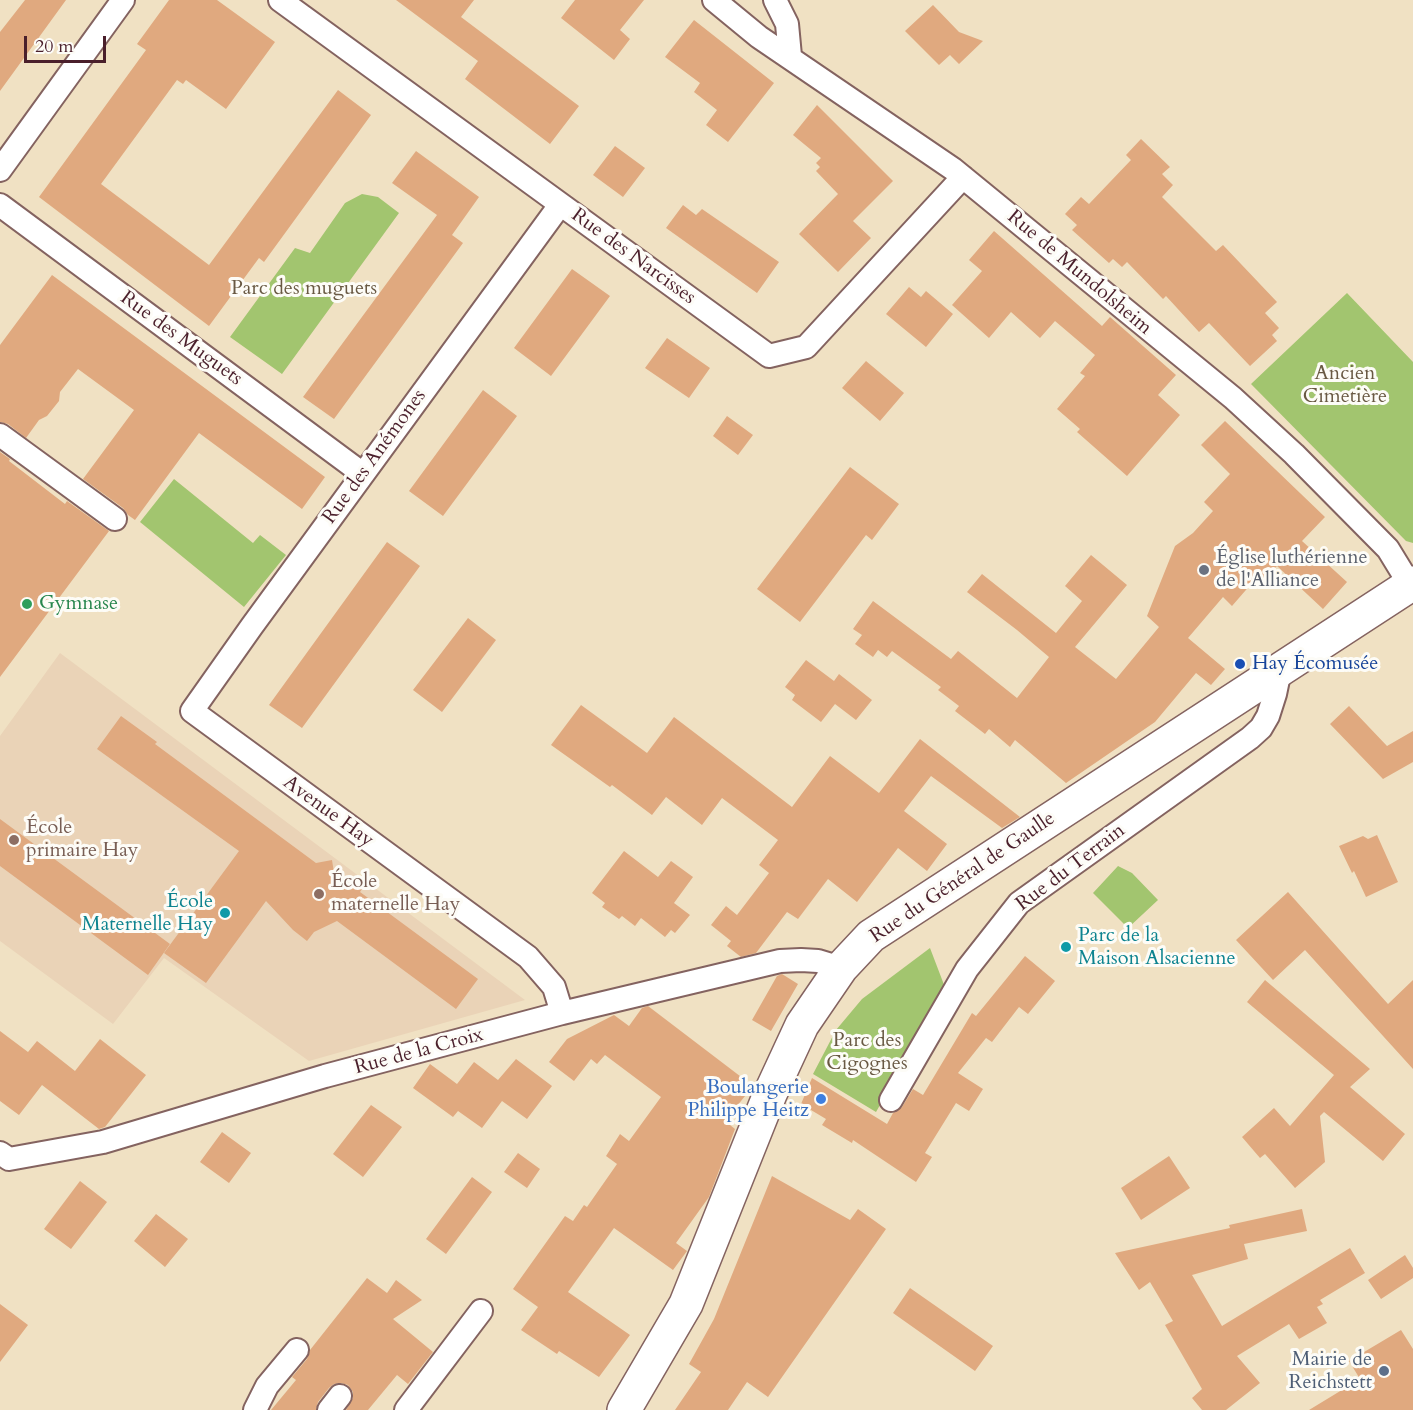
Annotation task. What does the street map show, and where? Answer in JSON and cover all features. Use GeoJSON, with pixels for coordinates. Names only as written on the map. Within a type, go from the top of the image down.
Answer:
{"type":"FeatureCollection","features":[{"type":"Feature","properties":{"kind":"main road","name":"Rue du Général de Gaulle"},"geometry":{"type":"LineString","coordinates":[[624,1410],[686,1304],[785,1058],[814,1006],[829,965],[1411,584]]}},
{"type":"Feature","properties":{"kind":"street"},"geometry":{"type":"LineString","coordinates":[[0,170],[123,0]]}},
{"type":"Feature","properties":{"kind":"street","name":"Rue des Narcisses"},"geometry":{"type":"LineString","coordinates":[[280,0],[769,356],[806,347],[963,177]]}},
{"type":"Feature","properties":{"kind":"street","name":"Rue de Mundolsheim"},"geometry":{"type":"LineString","coordinates":[[714,0],[759,37],[790,56],[963,177],[1254,417],[1388,549],[1411,584]]}},
{"type":"Feature","properties":{"kind":"street"},"geometry":{"type":"LineString","coordinates":[[776,0],[787,24],[790,56]]}},
{"type":"Feature","properties":{"kind":"street","name":"Rue des Muguets"},"geometry":{"type":"LineString","coordinates":[[0,205],[363,474]]}},
{"type":"Feature","properties":{"kind":"street","name":"Rue des Anémones"},"geometry":{"type":"LineString","coordinates":[[192,711],[258,616],[560,205]]}},
{"type":"Feature","properties":{"kind":"street"},"geometry":{"type":"LineString","coordinates":[[0,435],[115,519]]}},
{"type":"Feature","properties":{"kind":"street","name":"Rue du Terrain"},"geometry":{"type":"LineString","coordinates":[[891,1100],[967,969],[1019,903],[1250,738],[1268,716],[1280,670]]}},
{"type":"Feature","properties":{"kind":"street","name":"Avenue Hay"},"geometry":{"type":"LineString","coordinates":[[192,711],[528,957],[554,987],[562,1013]]}},
{"type":"Feature","properties":{"kind":"street","name":"Rue de la Croix"},"geometry":{"type":"LineString","coordinates":[[0,1153],[9,1159],[103,1142],[326,1076],[562,1013],[780,962],[801,960],[829,965]]}},
{"type":"Feature","properties":{"kind":"street"},"geometry":{"type":"LineString","coordinates":[[406,1410],[481,1311]]}},
{"type":"Feature","properties":{"kind":"street"},"geometry":{"type":"LineString","coordinates":[[255,1410],[267,1386],[297,1350]]}},
{"type":"Feature","properties":{"kind":"shaded area"},"geometry":{"type":"Polygon","coordinates":[[[60,653],[525,1000],[309,1061],[164,958],[113,1024],[0,941],[0,736],[60,653]]]}},
{"type":"Feature","properties":{"kind":"green space","name":"Parc des muguets"},"geometry":{"type":"Polygon","coordinates":[[[362,194],[378,197],[399,213],[282,374],[230,337],[295,248],[310,253],[345,203],[362,194]]]}},
{"type":"Feature","properties":{"kind":"green space","name":"Ancien Cimetière"},"geometry":{"type":"Polygon","coordinates":[[[1347,293],[1413,362],[1413,543],[1406,541],[1251,384],[1347,293]]]}},
{"type":"Feature","properties":{"kind":"green space"},"geometry":{"type":"Polygon","coordinates":[[[174,479],[253,543],[260,535],[286,555],[244,607],[140,522],[174,479]]]}},
{"type":"Feature","properties":{"kind":"green space"},"geometry":{"type":"Polygon","coordinates":[[[1118,866],[1132,873],[1158,900],[1128,928],[1093,893],[1118,866]]]}},
{"type":"Feature","properties":{"kind":"green space","name":"Parc des Cigognes"},"geometry":{"type":"Polygon","coordinates":[[[930,948],[946,990],[876,1112],[813,1074],[836,1030],[862,999],[930,948]]]}},
{"type":"Feature","properties":{"kind":"building"},"geometry":{"type":"Polygon","coordinates":[[[25,0],[66,0],[0,91],[0,32],[25,0]]]}},
{"type":"Feature","properties":{"kind":"building"},"geometry":{"type":"Polygon","coordinates":[[[169,0],[217,0],[275,42],[226,109],[186,80],[183,84],[177,80],[101,184],[209,265],[338,90],[371,115],[264,262],[259,258],[209,326],[39,197],[146,50],[137,44],[169,0]]]}},
{"type":"Feature","properties":{"kind":"building"},"geometry":{"type":"Polygon","coordinates":[[[396,0],[474,0],[461,17],[579,106],[550,144],[465,79],[478,61],[396,0]]]}},
{"type":"Feature","properties":{"kind":"building"},"geometry":{"type":"Polygon","coordinates":[[[575,0],[644,0],[620,30],[630,39],[614,60],[561,18],[575,0]]]}},
{"type":"Feature","properties":{"kind":"building"},"geometry":{"type":"Polygon","coordinates":[[[933,5],[959,32],[983,41],[959,64],[950,55],[939,65],[905,31],[933,5]]]}},
{"type":"Feature","properties":{"kind":"building"},"geometry":{"type":"Polygon","coordinates":[[[694,20],[774,83],[728,142],[706,125],[717,110],[694,92],[700,83],[665,57],[694,20]]]}},
{"type":"Feature","properties":{"kind":"building"},"geometry":{"type":"Polygon","coordinates":[[[817,105],[893,181],[853,221],[871,238],[838,272],[799,234],[838,194],[816,171],[820,167],[816,163],[821,158],[793,135],[817,105]]]}},
{"type":"Feature","properties":{"kind":"building"},"geometry":{"type":"Polygon","coordinates":[[[1141,139],[1170,167],[1162,174],[1173,185],[1162,197],[1216,251],[1223,245],[1277,302],[1265,313],[1279,328],[1272,335],[1277,341],[1250,366],[1209,323],[1199,332],[1166,296],[1163,299],[1127,262],[1122,267],[1113,259],[1109,263],[1072,230],[1077,225],[1065,214],[1081,197],[1089,204],[1131,160],[1126,155],[1141,139]]]}},
{"type":"Feature","properties":{"kind":"building"},"geometry":{"type":"Polygon","coordinates":[[[615,146],[645,168],[623,197],[593,175],[615,146]]]}},
{"type":"Feature","properties":{"kind":"building"},"geometry":{"type":"Polygon","coordinates":[[[416,151],[479,197],[452,235],[463,243],[334,419],[303,397],[437,215],[392,183],[416,151]]]}},
{"type":"Feature","properties":{"kind":"building"},"geometry":{"type":"Polygon","coordinates":[[[683,205],[696,215],[702,209],[779,262],[757,293],[666,228],[683,205]]]}},
{"type":"Feature","properties":{"kind":"building"},"geometry":{"type":"Polygon","coordinates":[[[994,231],[1102,326],[1110,317],[1176,375],[1158,395],[1180,415],[1127,476],[1077,432],[1080,429],[1057,409],[1085,376],[1080,373],[1095,355],[1055,321],[1040,338],[1011,312],[989,338],[952,305],[982,271],[969,260],[994,231]]]}},
{"type":"Feature","properties":{"kind":"building"},"geometry":{"type":"Polygon","coordinates":[[[572,269],[610,296],[551,376],[514,348],[572,269]]]}},
{"type":"Feature","properties":{"kind":"building"},"geometry":{"type":"Polygon","coordinates":[[[52,275],[325,477],[302,509],[199,433],[135,520],[123,508],[83,479],[134,410],[78,369],[60,392],[59,401],[47,416],[39,420],[26,438],[8,424],[0,422],[0,345],[52,275]]]}},
{"type":"Feature","properties":{"kind":"building"},"geometry":{"type":"Polygon","coordinates":[[[909,287],[921,297],[926,291],[953,314],[926,347],[886,314],[909,287]]]}},
{"type":"Feature","properties":{"kind":"building"},"geometry":{"type":"Polygon","coordinates":[[[667,338],[710,368],[689,398],[645,368],[667,338]]]}},
{"type":"Feature","properties":{"kind":"building"},"geometry":{"type":"Polygon","coordinates":[[[866,361],[904,393],[880,421],[842,388],[866,361]]]}},
{"type":"Feature","properties":{"kind":"building"},"geometry":{"type":"Polygon","coordinates":[[[483,390],[517,416],[443,516],[409,491],[483,390]]]}},
{"type":"Feature","properties":{"kind":"building"},"geometry":{"type":"Polygon","coordinates":[[[727,416],[753,435],[738,455],[713,436],[727,416]]]}},
{"type":"Feature","properties":{"kind":"building"},"geometry":{"type":"Polygon","coordinates":[[[1225,421],[1325,517],[1302,541],[1347,582],[1323,609],[1277,566],[1257,587],[1252,583],[1232,606],[1223,597],[1188,638],[1225,669],[1211,685],[1196,673],[1155,722],[1066,783],[1015,740],[1010,747],[989,729],[985,734],[955,711],[959,706],[938,690],[941,687],[892,651],[887,657],[878,650],[873,657],[855,644],[862,635],[853,629],[873,601],[951,659],[958,651],[1017,698],[1049,657],[967,592],[982,574],[1056,633],[1082,601],[1065,586],[1091,555],[1127,585],[1075,647],[1116,679],[1159,627],[1147,616],[1175,546],[1193,533],[1213,511],[1204,502],[1230,474],[1201,445],[1225,421]]]}},
{"type":"Feature","properties":{"kind":"building","name":"Gymnase"},"geometry":{"type":"Polygon","coordinates":[[[0,452],[65,504],[67,501],[109,531],[0,677],[0,452]]]}},
{"type":"Feature","properties":{"kind":"building"},"geometry":{"type":"Polygon","coordinates":[[[850,467],[899,504],[872,540],[866,535],[800,622],[757,589],[850,467]]]}},
{"type":"Feature","properties":{"kind":"building"},"geometry":{"type":"Polygon","coordinates":[[[387,542],[420,566],[302,728],[269,705],[387,542]]]}},
{"type":"Feature","properties":{"kind":"building"},"geometry":{"type":"Polygon","coordinates":[[[468,618],[496,640],[442,712],[413,690],[468,618]]]}},
{"type":"Feature","properties":{"kind":"building"},"geometry":{"type":"Polygon","coordinates":[[[806,660],[834,681],[839,674],[872,700],[856,720],[835,704],[821,722],[792,700],[795,695],[785,687],[806,660]]]}},
{"type":"Feature","properties":{"kind":"building"},"geometry":{"type":"Polygon","coordinates":[[[581,705],[647,753],[674,717],[792,807],[830,756],[879,793],[920,739],[1020,817],[1002,828],[931,776],[904,811],[947,844],[927,871],[898,848],[857,902],[828,879],[798,919],[787,912],[756,953],[741,957],[727,946],[731,941],[711,925],[726,906],[737,915],[769,873],[759,865],[778,840],[722,798],[702,825],[666,797],[652,815],[612,785],[610,787],[551,745],[581,705]]]}},
{"type":"Feature","properties":{"kind":"building"},"geometry":{"type":"Polygon","coordinates":[[[1349,706],[1387,746],[1413,731],[1413,762],[1383,779],[1330,724],[1349,706]]]}},
{"type":"Feature","properties":{"kind":"building"},"geometry":{"type":"Polygon","coordinates":[[[121,716],[157,742],[155,744],[316,863],[332,860],[334,873],[362,889],[360,892],[478,979],[456,1009],[337,921],[314,932],[307,941],[293,930],[266,901],[206,983],[164,953],[239,851],[97,749],[121,716]]]}},
{"type":"Feature","properties":{"kind":"building"},"geometry":{"type":"Polygon","coordinates":[[[0,819],[170,944],[148,975],[0,866],[0,819]]]}},
{"type":"Feature","properties":{"kind":"building"},"geometry":{"type":"Polygon","coordinates":[[[1377,835],[1398,882],[1366,897],[1339,846],[1363,836],[1368,839],[1377,835]]]}},
{"type":"Feature","properties":{"kind":"building"},"geometry":{"type":"Polygon","coordinates":[[[624,851],[658,877],[671,861],[693,877],[674,903],[690,915],[675,933],[671,930],[665,937],[641,918],[635,926],[622,916],[619,919],[602,907],[605,903],[592,893],[624,851]]]}},
{"type":"Feature","properties":{"kind":"building"},"geometry":{"type":"Polygon","coordinates":[[[1288,892],[1388,1004],[1413,980],[1413,1069],[1305,950],[1273,980],[1236,940],[1288,892]]]}},
{"type":"Feature","properties":{"kind":"building"},"geometry":{"type":"Polygon","coordinates":[[[1025,956],[1055,981],[1028,1014],[1019,1007],[992,1042],[986,1038],[958,1073],[983,1089],[969,1111],[956,1103],[925,1153],[932,1157],[916,1182],[853,1140],[852,1143],[822,1125],[826,1119],[801,1104],[812,1078],[887,1124],[893,1113],[902,1107],[913,1089],[923,1095],[972,1013],[976,1016],[1025,956]]]}},
{"type":"Feature","properties":{"kind":"building"},"geometry":{"type":"Polygon","coordinates":[[[782,974],[798,984],[771,1031],[752,1020],[777,976],[782,974]]]}},
{"type":"Feature","properties":{"kind":"building"},"geometry":{"type":"Polygon","coordinates":[[[1265,980],[1370,1069],[1350,1087],[1405,1134],[1383,1161],[1324,1112],[1320,1116],[1325,1162],[1295,1188],[1265,1154],[1260,1158],[1242,1137],[1274,1108],[1290,1126],[1334,1075],[1247,1002],[1265,980]]]}},
{"type":"Feature","properties":{"kind":"building"},"geometry":{"type":"Polygon","coordinates":[[[648,1006],[753,1086],[725,1121],[735,1129],[709,1197],[676,1243],[687,1251],[673,1270],[614,1228],[568,1292],[630,1335],[599,1377],[559,1351],[557,1354],[521,1330],[538,1307],[513,1289],[565,1216],[573,1221],[584,1205],[587,1207],[617,1164],[606,1156],[620,1134],[629,1141],[661,1097],[605,1055],[597,1064],[591,1059],[574,1081],[549,1062],[567,1039],[614,1015],[629,1026],[642,1008],[648,1006]]]}},
{"type":"Feature","properties":{"kind":"building"},"geometry":{"type":"Polygon","coordinates":[[[0,1031],[28,1052],[37,1041],[75,1071],[100,1039],[146,1075],[105,1127],[99,1129],[42,1085],[19,1115],[0,1101],[0,1031]]]}},
{"type":"Feature","properties":{"kind":"building"},"geometry":{"type":"Polygon","coordinates":[[[516,1059],[552,1086],[527,1119],[502,1101],[482,1128],[458,1111],[453,1117],[413,1088],[430,1064],[457,1084],[474,1062],[498,1080],[516,1059]]]}},
{"type":"Feature","properties":{"kind":"building"},"geometry":{"type":"Polygon","coordinates":[[[371,1105],[402,1127],[363,1177],[333,1154],[371,1105]]]}},
{"type":"Feature","properties":{"kind":"building"},"geometry":{"type":"Polygon","coordinates":[[[222,1132],[251,1153],[229,1183],[200,1162],[222,1132]]]}},
{"type":"Feature","properties":{"kind":"building"},"geometry":{"type":"Polygon","coordinates":[[[518,1153],[540,1169],[527,1188],[504,1172],[518,1153]]]}},
{"type":"Feature","properties":{"kind":"building"},"geometry":{"type":"Polygon","coordinates":[[[1169,1156],[1190,1188],[1141,1220],[1121,1188],[1169,1156]]]}},
{"type":"Feature","properties":{"kind":"building"},"geometry":{"type":"Polygon","coordinates":[[[772,1176],[850,1220],[858,1209],[886,1229],[768,1397],[747,1382],[728,1410],[675,1410],[701,1372],[689,1364],[714,1319],[772,1176]]]}},
{"type":"Feature","properties":{"kind":"building"},"geometry":{"type":"Polygon","coordinates":[[[472,1177],[492,1192],[446,1254],[426,1239],[472,1177]]]}},
{"type":"Feature","properties":{"kind":"building"},"geometry":{"type":"Polygon","coordinates":[[[80,1181],[107,1202],[71,1249],[44,1229],[80,1181]]]}},
{"type":"Feature","properties":{"kind":"building"},"geometry":{"type":"Polygon","coordinates":[[[1302,1209],[1307,1231],[1244,1244],[1248,1259],[1192,1275],[1222,1326],[1350,1248],[1365,1273],[1320,1300],[1323,1304],[1317,1307],[1327,1323],[1299,1339],[1289,1324],[1237,1356],[1260,1383],[1226,1410],[1202,1410],[1192,1398],[1202,1389],[1165,1325],[1173,1321],[1150,1282],[1139,1290],[1115,1253],[1230,1228],[1229,1225],[1302,1209]]]}},
{"type":"Feature","properties":{"kind":"building"},"geometry":{"type":"Polygon","coordinates":[[[156,1214],[188,1239],[165,1267],[134,1241],[156,1214]]]}},
{"type":"Feature","properties":{"kind":"building"},"geometry":{"type":"Polygon","coordinates":[[[1405,1255],[1413,1268],[1413,1278],[1381,1299],[1368,1280],[1405,1255]]]}},
{"type":"Feature","properties":{"kind":"building"},"geometry":{"type":"Polygon","coordinates":[[[367,1278],[387,1293],[396,1280],[422,1300],[393,1319],[433,1352],[408,1384],[397,1375],[368,1410],[346,1410],[353,1398],[353,1392],[348,1385],[341,1383],[329,1388],[318,1402],[316,1410],[271,1410],[296,1380],[292,1377],[307,1359],[310,1350],[367,1278]]]}},
{"type":"Feature","properties":{"kind":"building"},"geometry":{"type":"Polygon","coordinates":[[[910,1288],[993,1346],[975,1371],[893,1313],[910,1288]]]}},
{"type":"Feature","properties":{"kind":"building"},"geometry":{"type":"Polygon","coordinates":[[[0,1304],[28,1325],[0,1362],[0,1304]]]}},
{"type":"Feature","properties":{"kind":"building","name":"Mairie de Reichstett"},"geometry":{"type":"Polygon","coordinates":[[[1401,1330],[1413,1349],[1413,1410],[1309,1410],[1360,1379],[1349,1361],[1401,1330]]]}},
{"type":"Feature","properties":{"kind":"place","name":"Église luthérienne de l'Alliance"},"geometry":{"type":"Point","coordinates":[1204,570]}},
{"type":"Feature","properties":{"kind":"place","name":"Gymnase"},"geometry":{"type":"Point","coordinates":[27,604]}},
{"type":"Feature","properties":{"kind":"place","name":"Hay Écomusée"},"geometry":{"type":"Point","coordinates":[1240,664]}},
{"type":"Feature","properties":{"kind":"place","name":"École primaire Hay"},"geometry":{"type":"Point","coordinates":[14,840]}},
{"type":"Feature","properties":{"kind":"place","name":"École maternelle Hay"},"geometry":{"type":"Point","coordinates":[319,894]}},
{"type":"Feature","properties":{"kind":"place","name":"École Maternelle Hay"},"geometry":{"type":"Point","coordinates":[225,913]}},
{"type":"Feature","properties":{"kind":"place","name":"Parc de la Maison Alsacienne"},"geometry":{"type":"Point","coordinates":[1066,947]}},
{"type":"Feature","properties":{"kind":"place","name":"Boulangerie Philippe Heitz"},"geometry":{"type":"Point","coordinates":[821,1099]}},
{"type":"Feature","properties":{"kind":"place","name":"Mairie de Reichstett"},"geometry":{"type":"Point","coordinates":[1384,1371]}}]}
